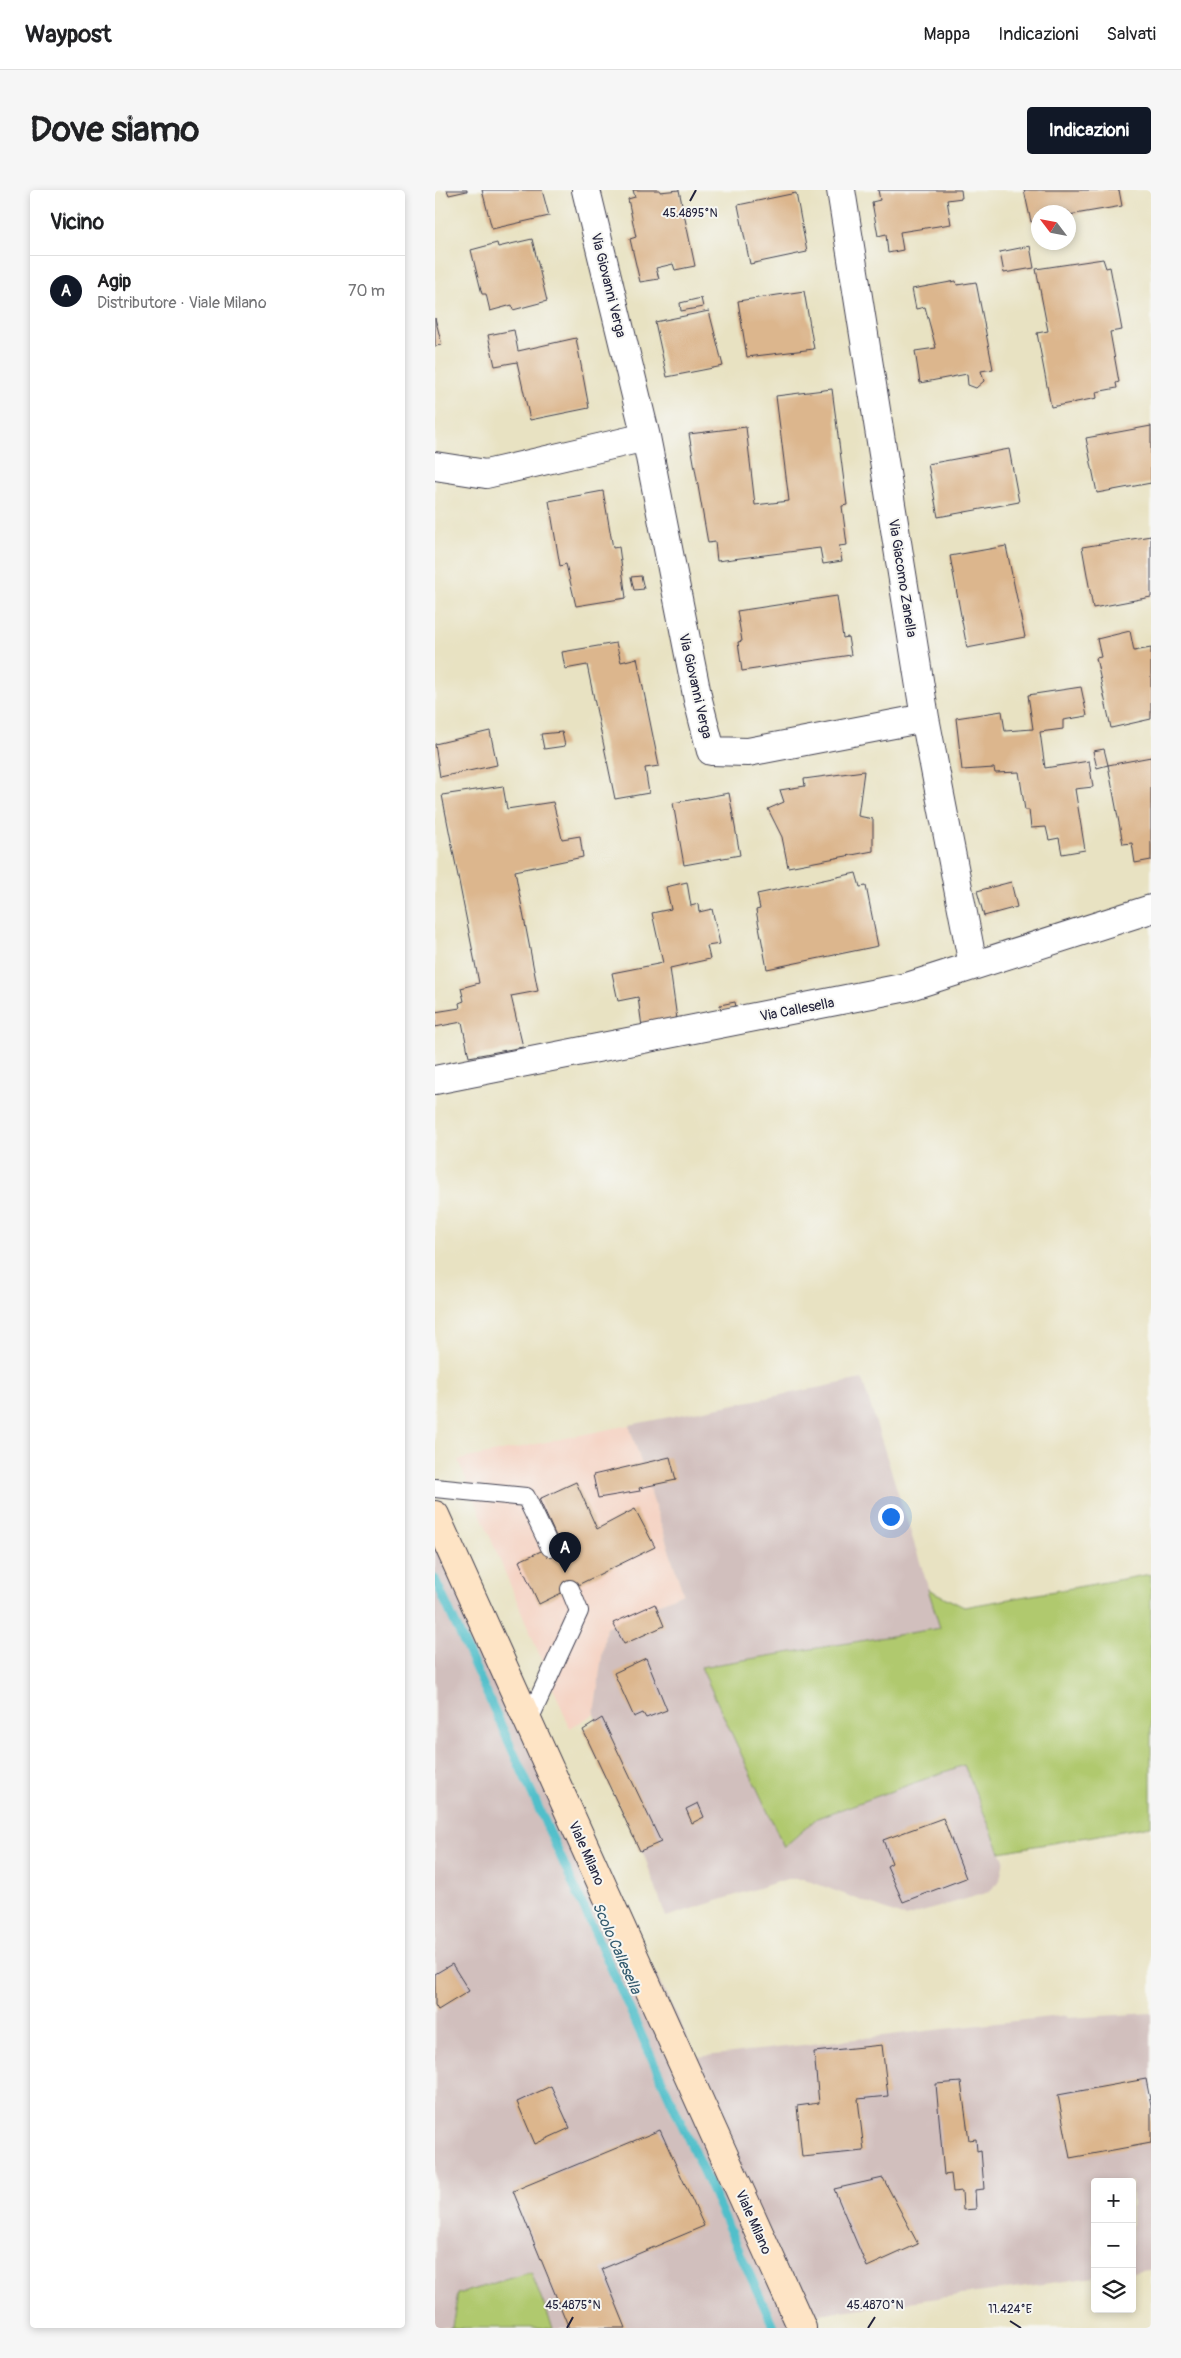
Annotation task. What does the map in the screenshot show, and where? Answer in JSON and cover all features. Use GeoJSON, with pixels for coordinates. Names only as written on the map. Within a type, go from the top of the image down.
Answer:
{"type":"FeatureCollection","features":[{"type":"Feature","properties":{"kind":"main road","name":"Viale Milano"},"geometry":{"type":"LineString","coordinates":[[435,1515],[802,2328]]}},
{"type":"Feature","properties":{"kind":"street","name":"Via Giovanni Verga"},"geometry":{"type":"LineString","coordinates":[[585,190],[646,437],[698,700],[711,751],[748,752],[925,718]]}},
{"type":"Feature","properties":{"kind":"street","name":"Via Giacomo Zanella"},"geometry":{"type":"LineString","coordinates":[[841,190],[925,718],[973,965]]}},
{"type":"Feature","properties":{"kind":"street"},"geometry":{"type":"LineString","coordinates":[[435,466],[487,474],[646,437]]}},
{"type":"Feature","properties":{"kind":"street","name":"Via Callesella"},"geometry":{"type":"LineString","coordinates":[[435,1080],[907,987],[1151,908]]}},
{"type":"Feature","properties":{"kind":"lane"},"geometry":{"type":"LineString","coordinates":[[435,1488],[526,1496],[550,1547]]}},
{"type":"Feature","properties":{"kind":"lane"},"geometry":{"type":"LineString","coordinates":[[528,1722],[579,1611],[570,1589]]}},
{"type":"Feature","properties":{"kind":"shaded area"},"geometry":{"type":"Polygon","coordinates":[[[862,1379],[941,1628],[701,1667],[785,1847],[817,1818],[964,1765],[1004,1860],[1000,1880],[989,1892],[905,1917],[804,1879],[787,1879],[666,1917],[594,1714],[606,1627],[683,1593],[629,1425],[862,1379]]]}},
{"type":"Feature","properties":{"kind":"shaded area"},"geometry":{"type":"Polygon","coordinates":[[[629,1425],[683,1593],[606,1627],[594,1714],[570,1728],[458,1460],[629,1425]]]}},
{"type":"Feature","properties":{"kind":"shaded area"},"geometry":{"type":"Polygon","coordinates":[[[435,1528],[697,2057],[1068,2015],[1067,2018],[1151,2013],[1151,2270],[1136,2272],[1136,2178],[1091,2178],[1091,2278],[811,2315],[817,2328],[553,2328],[531,2273],[452,2327],[435,2328],[435,1528]]]}},
{"type":"Feature","properties":{"kind":"green space"},"geometry":{"type":"Polygon","coordinates":[[[1151,1574],[1151,1826],[1000,1852],[964,1765],[817,1818],[784,1847],[701,1667],[940,1628],[928,1589],[964,1607],[1151,1574]]]}},
{"type":"Feature","properties":{"kind":"green space"},"geometry":{"type":"Polygon","coordinates":[[[531,2272],[553,2328],[449,2328],[452,2327],[458,2294],[531,2272]]]}},
{"type":"Feature","properties":{"kind":"building"},"geometry":{"type":"Polygon","coordinates":[[[447,190],[467,190],[467,191],[449,195],[447,190]]]}},
{"type":"Feature","properties":{"kind":"building"},"geometry":{"type":"Polygon","coordinates":[[[482,190],[542,190],[549,216],[492,229],[482,190]]]}},
{"type":"Feature","properties":{"kind":"building"},"geometry":{"type":"Polygon","coordinates":[[[633,190],[660,190],[660,192],[679,190],[695,266],[675,270],[673,264],[656,268],[659,279],[640,282],[630,239],[636,237],[628,199],[635,197],[633,190]]]}},
{"type":"Feature","properties":{"kind":"building"},"geometry":{"type":"Polygon","coordinates":[[[878,190],[961,190],[962,198],[947,200],[951,224],[900,232],[903,250],[888,253],[886,234],[878,236],[872,202],[880,200],[878,190]]]}},
{"type":"Feature","properties":{"kind":"building"},"geometry":{"type":"Polygon","coordinates":[[[1024,190],[1119,190],[1122,206],[1076,214],[1076,205],[1031,205],[1031,222],[1024,190]]]}},
{"type":"Feature","properties":{"kind":"building"},"geometry":{"type":"Polygon","coordinates":[[[796,193],[807,252],[750,264],[738,205],[796,193]]]}},
{"type":"Feature","properties":{"kind":"building"},"geometry":{"type":"Polygon","coordinates":[[[532,239],[547,301],[513,310],[512,305],[490,311],[486,294],[482,294],[471,250],[497,243],[498,247],[532,239]]]}},
{"type":"Feature","properties":{"kind":"building"},"geometry":{"type":"Polygon","coordinates":[[[1030,246],[1034,268],[1004,273],[1000,252],[1030,246]]]}},
{"type":"Feature","properties":{"kind":"building"},"geometry":{"type":"Polygon","coordinates":[[[1103,259],[1106,268],[1110,267],[1122,330],[1110,332],[1119,382],[1116,383],[1117,388],[1096,392],[1097,398],[1051,407],[1037,333],[1048,331],[1036,269],[1103,259]]]}},
{"type":"Feature","properties":{"kind":"building"},"geometry":{"type":"Polygon","coordinates":[[[956,281],[957,285],[976,282],[993,369],[981,371],[984,381],[976,388],[968,385],[967,374],[920,383],[915,351],[936,348],[925,307],[916,309],[912,289],[956,281]]]}},
{"type":"Feature","properties":{"kind":"building"},"geometry":{"type":"Polygon","coordinates":[[[804,291],[814,349],[747,357],[738,301],[804,291]]]}},
{"type":"Feature","properties":{"kind":"building"},"geometry":{"type":"Polygon","coordinates":[[[701,298],[703,307],[681,311],[680,303],[701,298]]]}},
{"type":"Feature","properties":{"kind":"building"},"geometry":{"type":"Polygon","coordinates":[[[709,311],[723,366],[667,377],[655,322],[709,311]]]}},
{"type":"Feature","properties":{"kind":"building"},"geometry":{"type":"Polygon","coordinates":[[[435,318],[442,345],[435,346],[435,318]]]}},
{"type":"Feature","properties":{"kind":"building"},"geometry":{"type":"Polygon","coordinates":[[[514,330],[518,351],[576,338],[589,408],[530,420],[517,362],[495,366],[488,335],[514,330]]]}},
{"type":"Feature","properties":{"kind":"building"},"geometry":{"type":"Polygon","coordinates":[[[832,389],[847,505],[842,506],[847,545],[839,546],[842,561],[823,564],[820,548],[717,561],[715,542],[708,543],[689,434],[746,427],[755,505],[789,501],[776,396],[832,389]]]}},
{"type":"Feature","properties":{"kind":"building"},"geometry":{"type":"Polygon","coordinates":[[[1151,426],[1151,483],[1097,493],[1086,438],[1151,426]]]}},
{"type":"Feature","properties":{"kind":"building"},"geometry":{"type":"Polygon","coordinates":[[[1009,449],[1019,502],[938,517],[928,464],[1009,449]]]}},
{"type":"Feature","properties":{"kind":"building"},"geometry":{"type":"Polygon","coordinates":[[[603,491],[613,548],[619,547],[626,598],[576,606],[566,564],[560,566],[549,501],[603,491]]]}},
{"type":"Feature","properties":{"kind":"building"},"geometry":{"type":"Polygon","coordinates":[[[1151,536],[1151,597],[1093,608],[1082,547],[1151,536]]]}},
{"type":"Feature","properties":{"kind":"building"},"geometry":{"type":"Polygon","coordinates":[[[1006,546],[1025,637],[967,648],[950,556],[1006,546]]]}},
{"type":"Feature","properties":{"kind":"building"},"geometry":{"type":"Polygon","coordinates":[[[641,576],[644,589],[634,590],[631,577],[641,576]]]}},
{"type":"Feature","properties":{"kind":"building"},"geometry":{"type":"Polygon","coordinates":[[[837,596],[843,638],[848,637],[851,655],[742,671],[738,642],[742,641],[737,611],[837,596]]]}},
{"type":"Feature","properties":{"kind":"building"},"geometry":{"type":"Polygon","coordinates":[[[1130,631],[1134,651],[1151,648],[1151,719],[1111,728],[1096,658],[1101,657],[1097,639],[1130,631]]]}},
{"type":"Feature","properties":{"kind":"building"},"geometry":{"type":"Polygon","coordinates":[[[616,643],[621,662],[637,658],[659,766],[645,768],[649,793],[615,799],[587,665],[565,669],[562,652],[616,643]]]}},
{"type":"Feature","properties":{"kind":"building"},"geometry":{"type":"Polygon","coordinates":[[[1081,687],[1087,716],[1063,720],[1063,729],[1040,732],[1045,768],[1089,761],[1093,787],[1075,789],[1085,850],[1062,854],[1059,838],[1049,840],[1046,827],[1031,828],[1029,810],[1025,810],[1019,772],[995,773],[994,768],[962,770],[956,718],[1002,711],[1005,731],[1033,729],[1028,695],[1081,687]]]}},
{"type":"Feature","properties":{"kind":"building"},"geometry":{"type":"Polygon","coordinates":[[[490,731],[497,765],[440,777],[435,744],[490,731]]]}},
{"type":"Feature","properties":{"kind":"building"},"geometry":{"type":"Polygon","coordinates":[[[562,732],[565,746],[544,749],[541,734],[562,732]]]}},
{"type":"Feature","properties":{"kind":"building"},"geometry":{"type":"Polygon","coordinates":[[[1104,749],[1108,765],[1097,768],[1093,751],[1104,749]]]}},
{"type":"Feature","properties":{"kind":"building"},"geometry":{"type":"Polygon","coordinates":[[[1151,757],[1151,860],[1135,863],[1132,843],[1123,844],[1108,765],[1151,757]]]}},
{"type":"Feature","properties":{"kind":"building"},"geometry":{"type":"Polygon","coordinates":[[[864,771],[858,816],[873,819],[873,851],[788,867],[782,837],[768,809],[784,802],[780,790],[805,786],[804,779],[864,771]]]}},
{"type":"Feature","properties":{"kind":"building"},"geometry":{"type":"Polygon","coordinates":[[[503,786],[507,809],[553,802],[562,839],[580,836],[583,857],[515,871],[538,991],[511,996],[523,1047],[469,1057],[462,1022],[435,1027],[435,1012],[460,1008],[459,1003],[464,1001],[461,988],[479,983],[442,795],[503,786]]]}},
{"type":"Feature","properties":{"kind":"building"},"geometry":{"type":"Polygon","coordinates":[[[729,793],[740,855],[684,865],[673,803],[729,793]]]}},
{"type":"Feature","properties":{"kind":"building"},"geometry":{"type":"Polygon","coordinates":[[[856,873],[860,887],[866,886],[878,946],[767,969],[756,910],[760,909],[757,894],[856,873]]]}},
{"type":"Feature","properties":{"kind":"building"},"geometry":{"type":"Polygon","coordinates":[[[687,882],[691,906],[698,904],[699,912],[712,909],[720,944],[707,946],[710,959],[670,968],[677,1019],[642,1027],[638,997],[618,1001],[612,973],[663,963],[652,913],[671,909],[666,887],[687,882]]]}},
{"type":"Feature","properties":{"kind":"building"},"geometry":{"type":"Polygon","coordinates":[[[1011,882],[1017,907],[984,916],[977,891],[1011,882]]]}},
{"type":"Feature","properties":{"kind":"building"},"geometry":{"type":"Polygon","coordinates":[[[735,1002],[736,1007],[721,1011],[720,1005],[735,1002]]]}},
{"type":"Feature","properties":{"kind":"building"},"geometry":{"type":"Polygon","coordinates":[[[670,1457],[676,1480],[639,1488],[640,1491],[598,1498],[593,1475],[670,1457]]]}},
{"type":"Feature","properties":{"kind":"building"},"geometry":{"type":"Polygon","coordinates":[[[576,1482],[597,1529],[635,1509],[655,1547],[539,1604],[519,1561],[559,1543],[539,1499],[576,1482]]]}},
{"type":"Feature","properties":{"kind":"building"},"geometry":{"type":"Polygon","coordinates":[[[655,1604],[664,1626],[624,1644],[613,1623],[655,1604]]]}},
{"type":"Feature","properties":{"kind":"building"},"geometry":{"type":"Polygon","coordinates":[[[646,1658],[667,1710],[646,1718],[643,1713],[634,1717],[614,1673],[646,1658]]]}},
{"type":"Feature","properties":{"kind":"building"},"geometry":{"type":"Polygon","coordinates":[[[602,1718],[661,1842],[640,1851],[583,1730],[602,1718]]]}},
{"type":"Feature","properties":{"kind":"building"},"geometry":{"type":"Polygon","coordinates":[[[698,1803],[704,1817],[692,1823],[686,1809],[698,1803]]]}},
{"type":"Feature","properties":{"kind":"building"},"geometry":{"type":"Polygon","coordinates":[[[943,1818],[966,1878],[903,1902],[887,1866],[892,1863],[883,1840],[943,1818]]]}},
{"type":"Feature","properties":{"kind":"building"},"geometry":{"type":"Polygon","coordinates":[[[452,1964],[469,1991],[438,2010],[435,2005],[435,1974],[452,1964]]]}},
{"type":"Feature","properties":{"kind":"building"},"geometry":{"type":"Polygon","coordinates":[[[882,2045],[888,2096],[858,2099],[864,2151],[802,2157],[797,2106],[819,2103],[814,2052],[882,2045]]]}},
{"type":"Feature","properties":{"kind":"building"},"geometry":{"type":"Polygon","coordinates":[[[1146,2079],[1151,2105],[1151,2143],[1070,2158],[1058,2095],[1146,2079]]]}},
{"type":"Feature","properties":{"kind":"building"},"geometry":{"type":"Polygon","coordinates":[[[961,2082],[969,2140],[976,2139],[977,2151],[981,2150],[984,2189],[975,2190],[976,2209],[963,2210],[962,2191],[953,2192],[951,2174],[944,2175],[936,2084],[961,2082]]]}},
{"type":"Feature","properties":{"kind":"building"},"geometry":{"type":"Polygon","coordinates":[[[551,2086],[570,2128],[535,2144],[517,2102],[551,2086]]]}},
{"type":"Feature","properties":{"kind":"building"},"geometry":{"type":"Polygon","coordinates":[[[660,2130],[704,2226],[602,2269],[626,2328],[569,2328],[513,2191],[660,2130]]]}},
{"type":"Feature","properties":{"kind":"building"},"geometry":{"type":"Polygon","coordinates":[[[883,2178],[918,2244],[867,2267],[834,2189],[883,2178]]]}},
{"type":"Feature","properties":{"kind":"waterway","name":"Scolo Callesella"},"geometry":{"type":"LineString","coordinates":[[435,1579],[774,2328]]}},
{"type":"Feature","properties":{"kind":"place","name":"Agip"},"geometry":{"type":"Point","coordinates":[565,1573]}}]}
